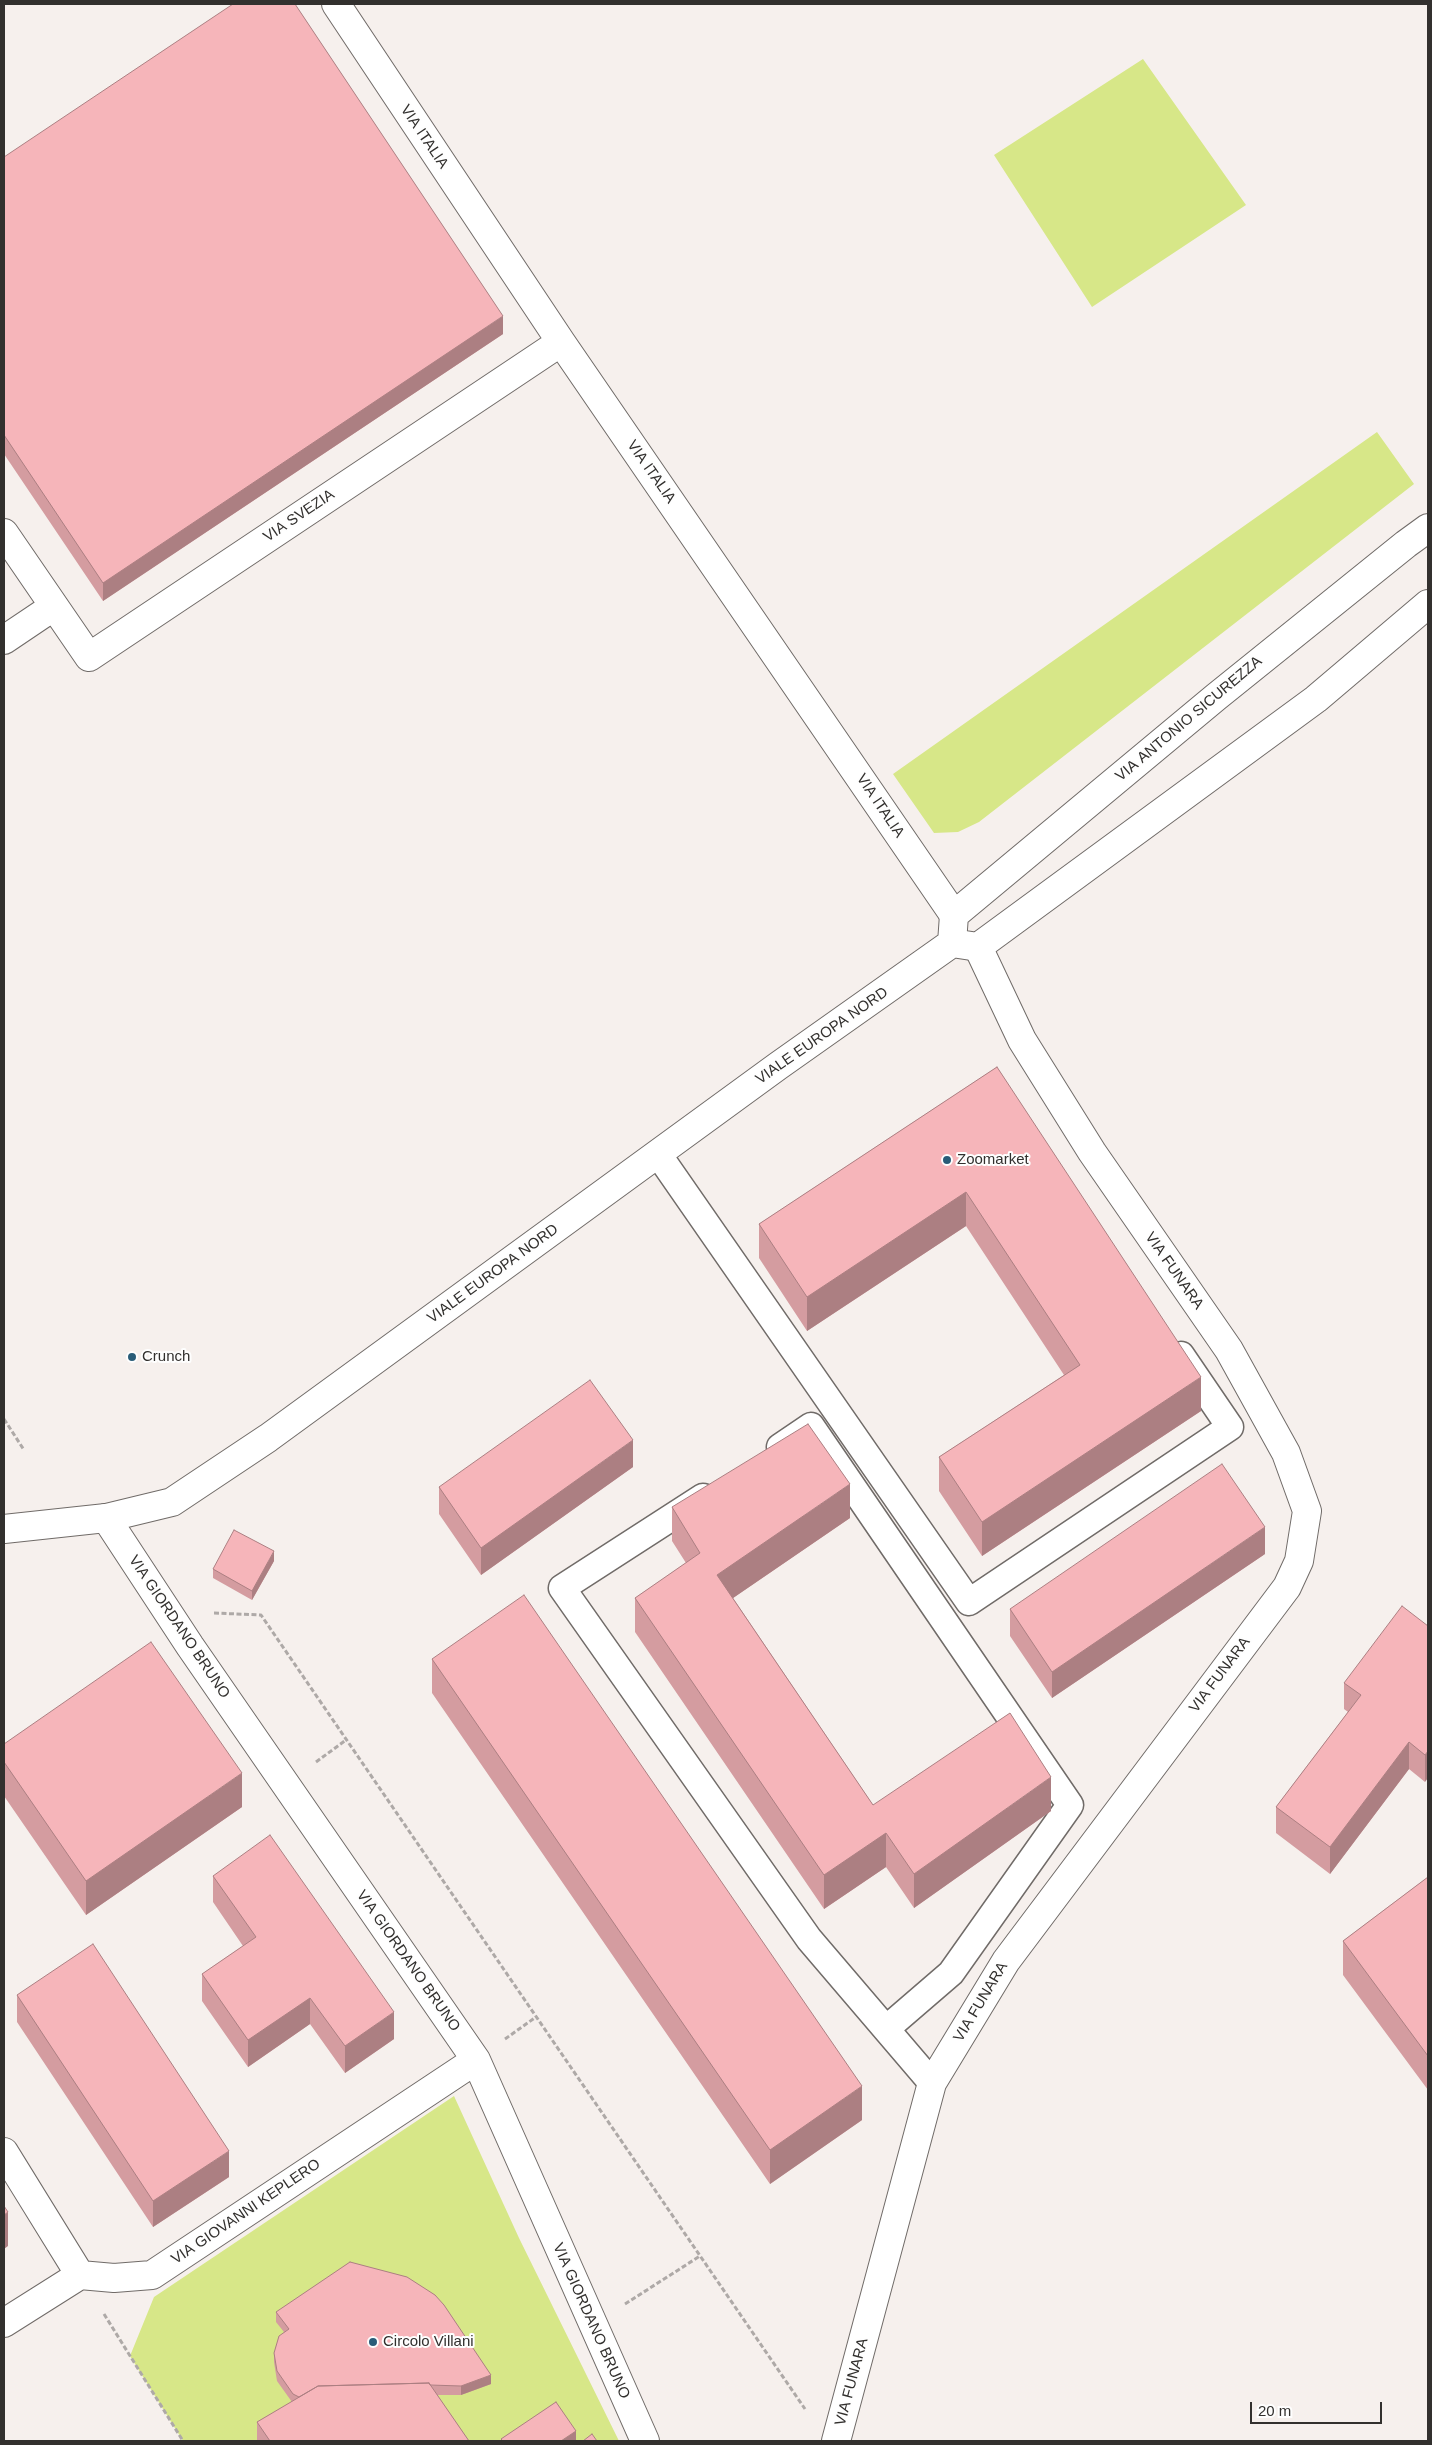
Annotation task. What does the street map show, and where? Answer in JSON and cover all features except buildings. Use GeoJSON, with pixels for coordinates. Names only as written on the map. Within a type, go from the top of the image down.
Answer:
{"type":"FeatureCollection","features":[{"type":"Feature","properties":{"kind":"street","name":"VIA ITALIA"},"geometry":{"type":"LineString","coordinates":[[336,4],[561,342],[954,915]]}},
{"type":"Feature","properties":{"kind":"street","name":"VIA SVEZIA"},"geometry":{"type":"LineString","coordinates":[[52,607],[88,656],[561,342]]}},
{"type":"Feature","properties":{"kind":"street","name":"VIA ANTONIO SICUREZZA"},"geometry":{"type":"LineString","coordinates":[[954,915],[1216,696],[1428,528]]}},
{"type":"Feature","properties":{"kind":"street"},"geometry":{"type":"LineString","coordinates":[[4,533],[52,607],[4,640]]}},
{"type":"Feature","properties":{"kind":"street"},"geometry":{"type":"LineString","coordinates":[[954,915],[965,945],[1316,699],[1428,604]]}},
{"type":"Feature","properties":{"kind":"street","name":"VIALE EUROPA NORD"},"geometry":{"type":"LineString","coordinates":[[4,1529],[106,1518],[172,1502],[268,1438],[658,1154],[965,945]]}},
{"type":"Feature","properties":{"kind":"street","name":"VIA FUNARA"},"geometry":{"type":"LineString","coordinates":[[836,2441],[932,2083],[1006,1960],[1287,1587],[1299,1561],[1306,1511],[1286,1453],[1229,1350],[1092,1152],[965,945]]}},
{"type":"Feature","properties":{"kind":"street","name":"VIA GIORDANO BRUNO"},"geometry":{"type":"LineString","coordinates":[[106,1518],[476,2060],[644,2441]]}},
{"type":"Feature","properties":{"kind":"street","name":"VIA GIOVANNI KEPLERO"},"geometry":{"type":"LineString","coordinates":[[80,2275],[114,2278],[152,2275],[476,2060]]}},
{"type":"Feature","properties":{"kind":"street"},"geometry":{"type":"LineString","coordinates":[[4,2152],[80,2275],[4,2323]]}},
{"type":"Feature","properties":{"kind":"lane"},"geometry":{"type":"LineString","coordinates":[[658,1154],[969,1602],[1230,1427],[1168,1337]]}},
{"type":"Feature","properties":{"kind":"lane"},"geometry":{"type":"LineString","coordinates":[[761,1458],[811,1426],[1070,1805],[951,1973],[886,2028]]}},
{"type":"Feature","properties":{"kind":"lane"},"geometry":{"type":"LineString","coordinates":[[720,1486],[562,1588],[809,1939],[932,2083]]}},
{"type":"Feature","properties":{"kind":"path"},"geometry":{"type":"LineString","coordinates":[[4,1419],[24,1450]]}},
{"type":"Feature","properties":{"kind":"path"},"geometry":{"type":"LineString","coordinates":[[168,1611],[261,1615],[809,2415]]}},
{"type":"Feature","properties":{"kind":"path"},"geometry":{"type":"LineString","coordinates":[[631,2300],[700,2256]]}},
{"type":"Feature","properties":{"kind":"path"},"geometry":{"type":"LineString","coordinates":[[130,2356],[183,2441]]}},
{"type":"Feature","properties":{"kind":"green space"},"geometry":{"type":"Polygon","coordinates":[[[1143,59],[1246,205],[1092,307],[994,155],[1143,59]]]}},
{"type":"Feature","properties":{"kind":"green space"},"geometry":{"type":"Polygon","coordinates":[[[1377,432],[1414,484],[979,822],[958,832],[934,833],[893,774],[1377,432]]]}},
{"type":"Feature","properties":{"kind":"green space"},"geometry":{"type":"Polygon","coordinates":[[[454,2096],[519,2238],[619,2441],[183,2441],[130,2356],[154,2297],[454,2096]]]}},
{"type":"Feature","properties":{"kind":"place","name":"Zoomarket"},"geometry":{"type":"Point","coordinates":[947,1160]}},
{"type":"Feature","properties":{"kind":"place","name":"Crunch"},"geometry":{"type":"Point","coordinates":[132,1357]}},
{"type":"Feature","properties":{"kind":"place","name":"Circolo Villani"},"geometry":{"type":"Point","coordinates":[373,2342]}}]}
